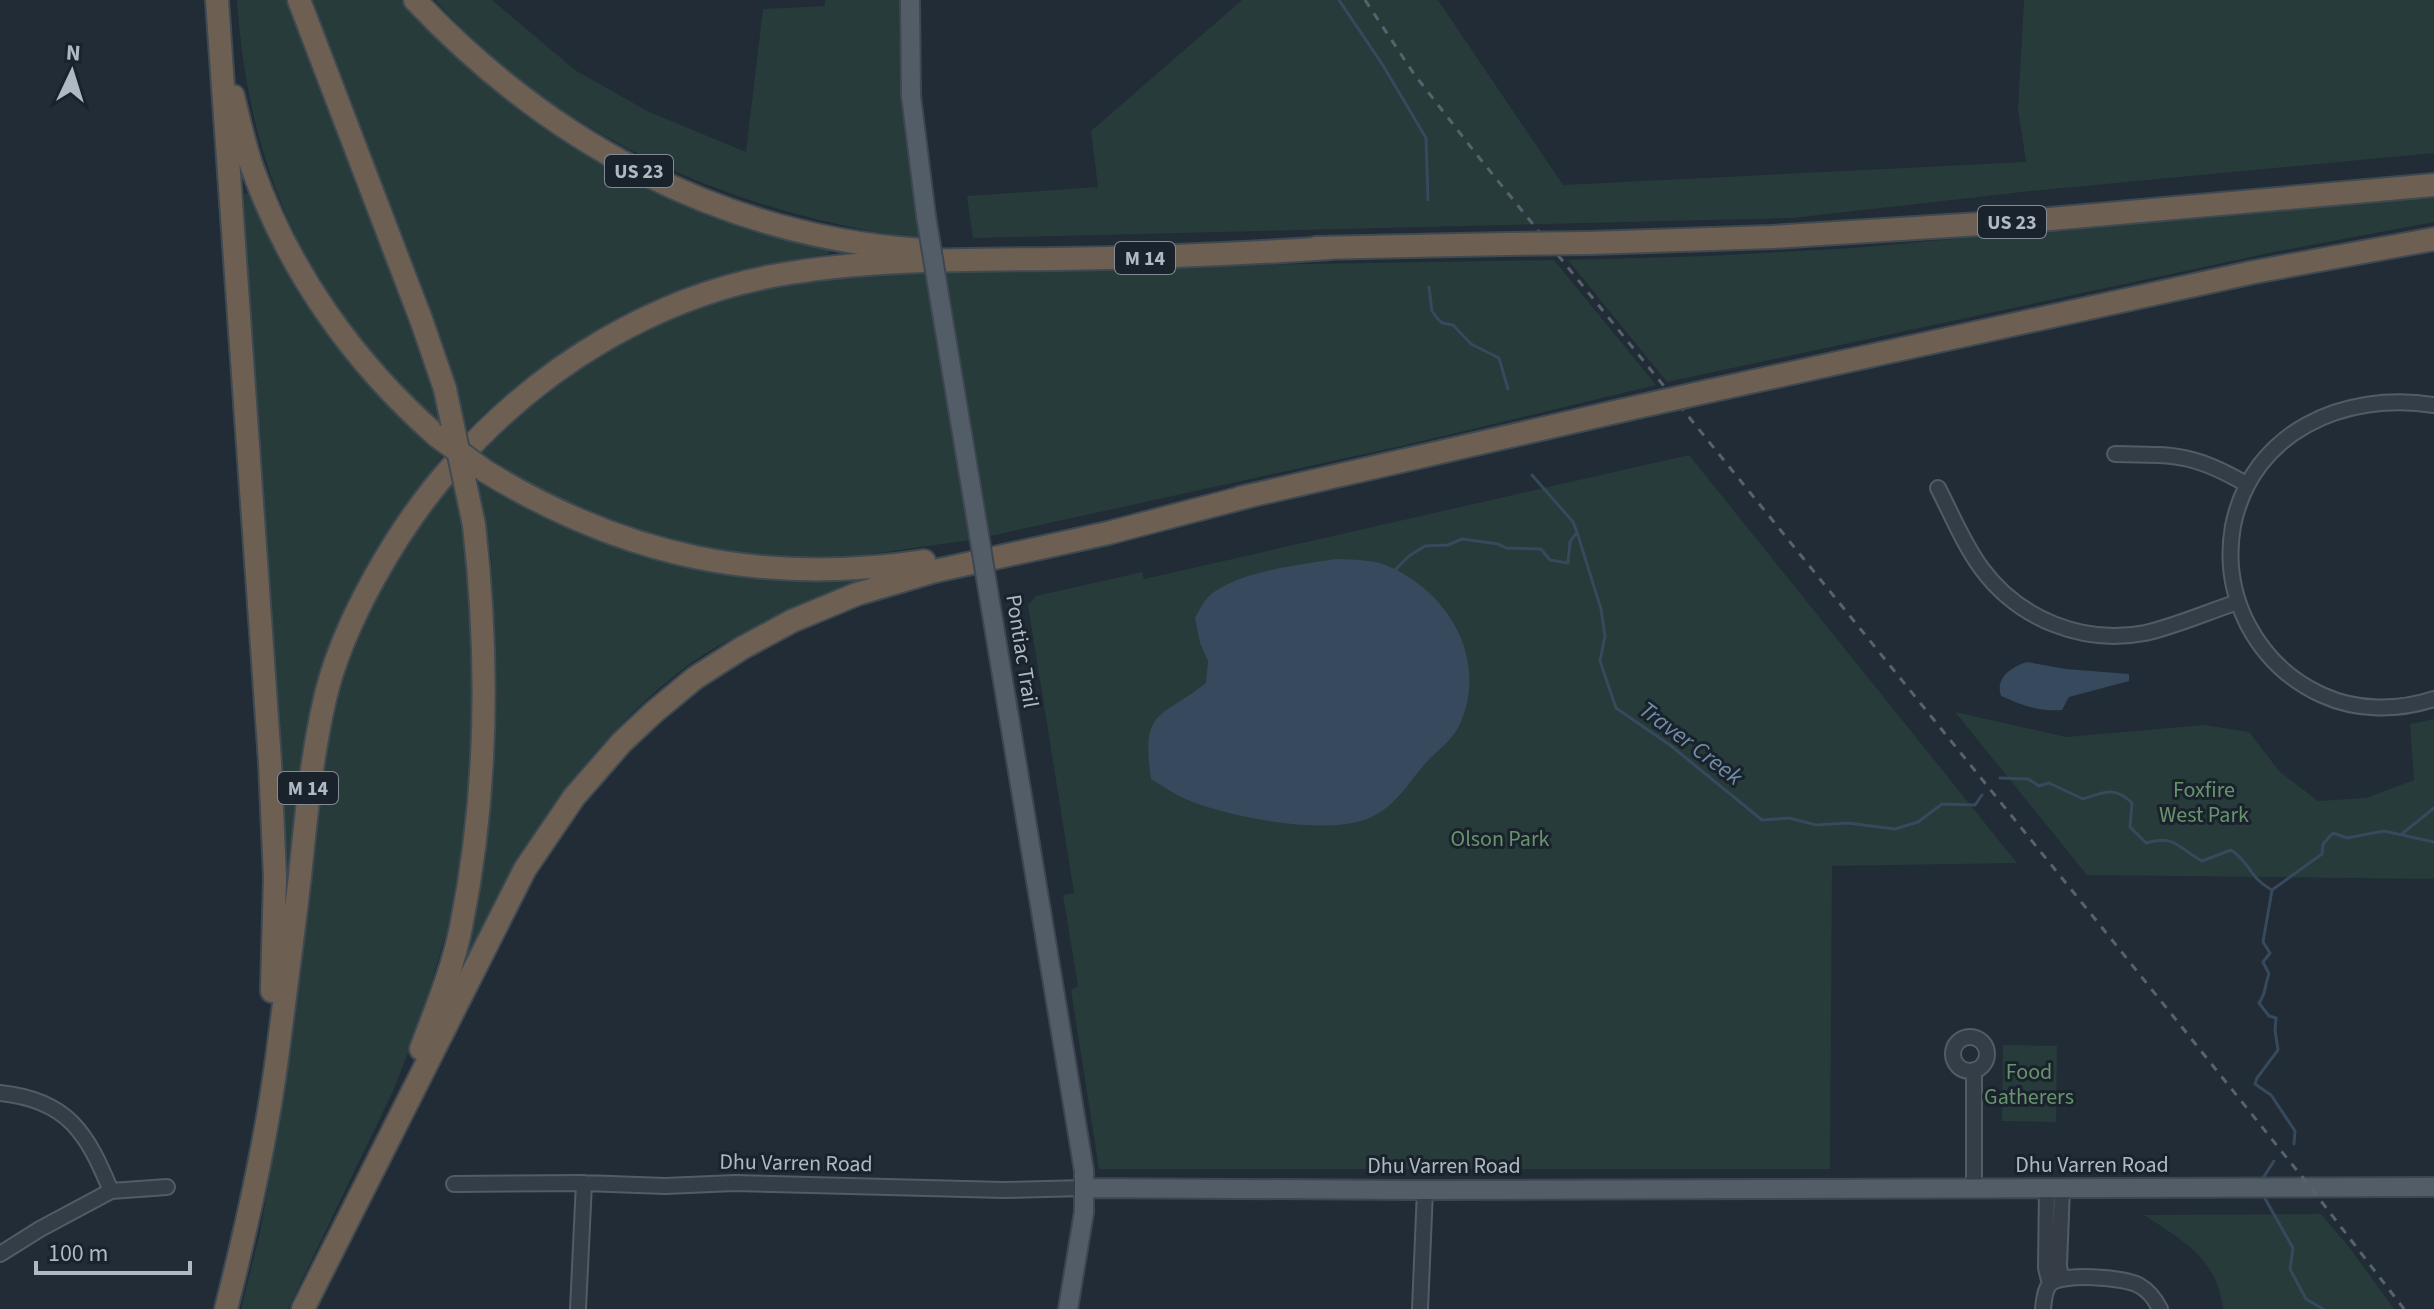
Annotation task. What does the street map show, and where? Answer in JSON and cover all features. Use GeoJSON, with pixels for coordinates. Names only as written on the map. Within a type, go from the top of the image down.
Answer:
{"type":"FeatureCollection","features":[{"type":"Feature","properties":{"kind":"highway"},"geometry":{"type":"LineString","coordinates":[[299,0],[445,389],[474,525],[484,649],[482,763],[461,928],[444,988],[390,1132]]}},
{"type":"Feature","properties":{"kind":"highway","name":"US 23"},"geometry":{"type":"LineString","coordinates":[[415,0],[490,74],[547,117],[624,164],[685,193],[779,225],[825,237],[890,247],[960,253],[1772,237],[2028,221],[2434,185]]}},
{"type":"Feature","properties":{"kind":"highway"},"geometry":{"type":"LineString","coordinates":[[218,6],[233,96],[251,166],[269,211],[323,308],[373,373],[404,407],[437,436],[485,471],[555,510],[598,529],[723,564],[809,570],[861,569],[928,560],[1253,495],[2254,272],[2434,239]]}},
{"type":"Feature","properties":{"kind":"highway"},"geometry":{"type":"LineString","coordinates":[[218,6],[270,762],[275,877],[274,968],[265,1124]]}},
{"type":"Feature","properties":{"kind":"highway","name":"M 14"},"geometry":{"type":"LineString","coordinates":[[226,1309],[245,1231],[277,1064],[310,775],[325,698],[359,609],[406,524],[438,480],[518,399],[571,360],[617,332],[675,304],[786,274],[908,262],[1196,257],[1330,248]]}},
{"type":"Feature","properties":{"kind":"highway"},"geometry":{"type":"LineString","coordinates":[[303,1309],[525,869],[555,822],[622,742],[695,678],[792,621],[857,594],[935,571],[1108,533],[1253,495]]}},
{"type":"Feature","properties":{"kind":"main road","name":"Pontiac Trail"},"geometry":{"type":"LineString","coordinates":[[910,0],[911,96],[926,216],[1078,1129],[1085,1188],[1080,1244],[1068,1309]]}},
{"type":"Feature","properties":{"kind":"main road","name":"Dhu Varren Road"},"geometry":{"type":"LineString","coordinates":[[1085,1188],[2434,1187]]}},
{"type":"Feature","properties":{"kind":"street"},"geometry":{"type":"LineString","coordinates":[[2434,405],[2382,403],[2346,408],[2299,429],[2281,442],[2246,484],[2235,514],[2230,542],[2231,569],[2238,602],[2253,634],[2268,656],[2288,675],[2314,691],[2342,702],[2379,708],[2404,707],[2434,699]]}},
{"type":"Feature","properties":{"kind":"street"},"geometry":{"type":"LineString","coordinates":[[2115,454],[2189,457],[2218,468],[2246,484]]}},
{"type":"Feature","properties":{"kind":"street"},"geometry":{"type":"LineString","coordinates":[[1938,488],[1973,556],[1990,578],[2019,606],[2059,627],[2095,635],[2134,634],[2158,630],[2238,602]]}},
{"type":"Feature","properties":{"kind":"street"},"geometry":{"type":"LineString","coordinates":[[1974,1070],[1974,1189]]}},
{"type":"Feature","properties":{"kind":"street"},"geometry":{"type":"LineString","coordinates":[[0,1093],[31,1098],[63,1113],[80,1129],[88,1142],[111,1191]]}},
{"type":"Feature","properties":{"kind":"street"},"geometry":{"type":"LineString","coordinates":[[578,1309],[584,1183]]}},
{"type":"Feature","properties":{"kind":"street","name":"Dhu Varren Road"},"geometry":{"type":"LineString","coordinates":[[454,1184],[749,1184],[1004,1190],[1085,1188]]}},
{"type":"Feature","properties":{"kind":"street"},"geometry":{"type":"LineString","coordinates":[[0,1254],[111,1191],[167,1187]]}},
{"type":"Feature","properties":{"kind":"street"},"geometry":{"type":"LineString","coordinates":[[2043,1309],[2044,1296],[2056,1281],[2054,1188]]}},
{"type":"Feature","properties":{"kind":"street"},"geometry":{"type":"LineString","coordinates":[[1420,1309],[1425,1190]]}},
{"type":"Feature","properties":{"kind":"street"},"geometry":{"type":"LineString","coordinates":[[2056,1281],[2128,1280],[2147,1291],[2160,1309]]}},
{"type":"Feature","properties":{"kind":"green space"},"geometry":{"type":"Polygon","coordinates":[[[237,0],[288,0],[435,389],[442,426],[396,380],[357,333],[323,285],[295,234],[273,181],[256,125],[244,65],[237,0]]]}},
{"type":"Feature","properties":{"kind":"green space"},"geometry":{"type":"Polygon","coordinates":[[[310,0],[401,0],[491,87],[559,137],[595,159],[688,205],[821,247],[829,254],[728,275],[633,312],[545,365],[504,396],[466,431],[438,331],[310,0]]]}},
{"type":"Feature","properties":{"kind":"green space"},"geometry":{"type":"Polygon","coordinates":[[[435,0],[492,0],[575,70],[647,111],[746,152],[763,9],[825,6],[825,0],[899,0],[901,104],[920,239],[785,211],[656,163],[595,131],[538,93],[484,49],[435,0]]]}},
{"type":"Feature","properties":{"kind":"green space"},"geometry":{"type":"Polygon","coordinates":[[[1242,0],[1438,0],[1563,185],[2026,162],[2018,109],[2024,0],[2434,0],[2434,153],[2031,191],[1793,218],[973,238],[967,196],[1098,187],[1091,131],[1242,0]]]}},
{"type":"Feature","properties":{"kind":"green space"},"geometry":{"type":"Polygon","coordinates":[[[249,192],[286,270],[329,337],[379,397],[442,456],[362,579],[333,644],[305,738],[286,892],[283,893],[274,652],[246,275],[244,194],[249,192]]]}},
{"type":"Feature","properties":{"kind":"green space"},"geometry":{"type":"Polygon","coordinates":[[[2434,196],[2434,222],[2274,252],[1667,382],[1568,260],[1853,248],[2434,196]]]}},
{"type":"Feature","properties":{"kind":"green space"},"geometry":{"type":"Polygon","coordinates":[[[1554,260],[1656,385],[1406,445],[990,536],[945,269],[1057,270],[1554,260]]]}},
{"type":"Feature","properties":{"kind":"green space"},"geometry":{"type":"Polygon","coordinates":[[[925,270],[970,540],[872,554],[868,558],[817,559],[714,550],[663,539],[565,504],[519,480],[476,451],[567,374],[652,325],[725,297],[803,279],[925,270]]]}},
{"type":"Feature","properties":{"kind":"green space","name":"Olson Park"},"geometry":{"type":"Polygon","coordinates":[[[1689,455],[2017,863],[1832,866],[1830,1169],[1099,1169],[1071,990],[1078,986],[1063,895],[1074,893],[1028,605],[1036,596],[1142,572],[1144,579],[1689,455]]]}},
{"type":"Feature","properties":{"kind":"green space"},"geometry":{"type":"Polygon","coordinates":[[[455,476],[471,587],[475,721],[466,825],[448,927],[418,1028],[393,1091],[288,1309],[241,1309],[260,1232],[279,1122],[315,810],[333,707],[364,621],[406,540],[455,476]]]}},
{"type":"Feature","properties":{"kind":"green space"},"geometry":{"type":"Polygon","coordinates":[[[481,481],[572,530],[665,561],[761,577],[864,579],[791,609],[720,645],[675,675],[629,716],[587,762],[545,818],[490,909],[465,961],[486,847],[497,696],[491,557],[478,484],[481,481]]]}},
{"type":"Feature","properties":{"kind":"green space","name":"Foxfire West Park"},"geometry":{"type":"Polygon","coordinates":[[[1955,712],[2066,737],[2204,725],[2249,732],[2280,772],[2318,801],[2366,798],[2414,780],[2410,724],[2434,719],[2434,879],[2087,875],[1955,712]]]}},
{"type":"Feature","properties":{"kind":"green space","name":"Food Gatherers"},"geometry":{"type":"Polygon","coordinates":[[[2003,1045],[2057,1046],[2056,1122],[2002,1121],[2003,1045]]]}},
{"type":"Feature","properties":{"kind":"green space"},"geometry":{"type":"Polygon","coordinates":[[[2321,1214],[2394,1309],[2223,1309],[2214,1276],[2206,1264],[2185,1243],[2144,1215],[2321,1214]]]}},
{"type":"Feature","properties":{"kind":"water"},"geometry":{"type":"Polygon","coordinates":[[[1336,559],[1384,564],[1412,579],[1447,612],[1459,633],[1469,678],[1467,702],[1452,737],[1389,806],[1371,817],[1343,825],[1298,825],[1249,818],[1183,798],[1151,779],[1149,739],[1157,718],[1206,683],[1208,661],[1200,643],[1195,618],[1207,598],[1221,587],[1252,575],[1336,559]]]}},
{"type":"Feature","properties":{"kind":"water"},"geometry":{"type":"Polygon","coordinates":[[[2027,662],[2129,674],[2129,681],[2069,697],[2062,710],[2038,709],[2001,696],[2002,679],[2015,667],[2027,662]]]}},
{"type":"Feature","properties":{"kind":"waterway","name":"Traver Creek"},"geometry":{"type":"LineString","coordinates":[[1339,0],[1426,138],[1428,200]]}},
{"type":"Feature","properties":{"kind":"waterway","name":"Traver Creek"},"geometry":{"type":"LineString","coordinates":[[1429,287],[1432,311],[1437,318],[1442,323],[1453,325],[1471,344],[1499,358],[1508,389]]}},
{"type":"Feature","properties":{"kind":"waterway","name":"Traver Creek"},"geometry":{"type":"LineString","coordinates":[[1532,475],[1573,522],[1577,532],[1601,609],[1605,636],[1600,661],[1616,708],[1670,745],[1762,820],[1789,818],[1816,825],[1848,823],[1895,829],[1918,822],[1942,804],[1975,805],[1982,795]]}},
{"type":"Feature","properties":{"kind":"waterway"},"geometry":{"type":"LineString","coordinates":[[1395,570],[1425,546],[1448,545],[1462,539],[1506,548],[1541,549],[1550,560],[1568,563],[1570,542],[1577,532]]}},
{"type":"Feature","properties":{"kind":"waterway","name":"Traver Creek"},"geometry":{"type":"LineString","coordinates":[[2000,778],[2028,779],[2039,786],[2049,783],[2083,799],[2103,793],[2120,794],[2132,803],[2130,827],[2146,843],[2170,841],[2202,861],[2231,850],[2259,881],[2272,890],[2263,942],[2270,953],[2263,962],[2269,974],[2259,1003],[2269,1016],[2276,1018],[2278,1050],[2255,1084],[2271,1095],[2295,1131],[2294,1144]]}},
{"type":"Feature","properties":{"kind":"waterway"},"geometry":{"type":"LineString","coordinates":[[2403,833],[2434,808]]}},
{"type":"Feature","properties":{"kind":"waterway"},"geometry":{"type":"LineString","coordinates":[[2272,890],[2322,854],[2323,844],[2333,833],[2347,838],[2384,831],[2434,842]]}},
{"type":"Feature","properties":{"kind":"waterway","name":"Traver Creek"},"geometry":{"type":"LineString","coordinates":[[2263,1178],[2274,1161]]}},
{"type":"Feature","properties":{"kind":"waterway","name":"Traver Creek"},"geometry":{"type":"LineString","coordinates":[[2263,1195],[2293,1248],[2290,1269],[2306,1299],[2323,1309]]}},
{"type":"Feature","properties":{"kind":"railway"},"geometry":{"type":"LineString","coordinates":[[1365,0],[1414,74],[1477,155],[2112,940],[2404,1309]]}}]}
